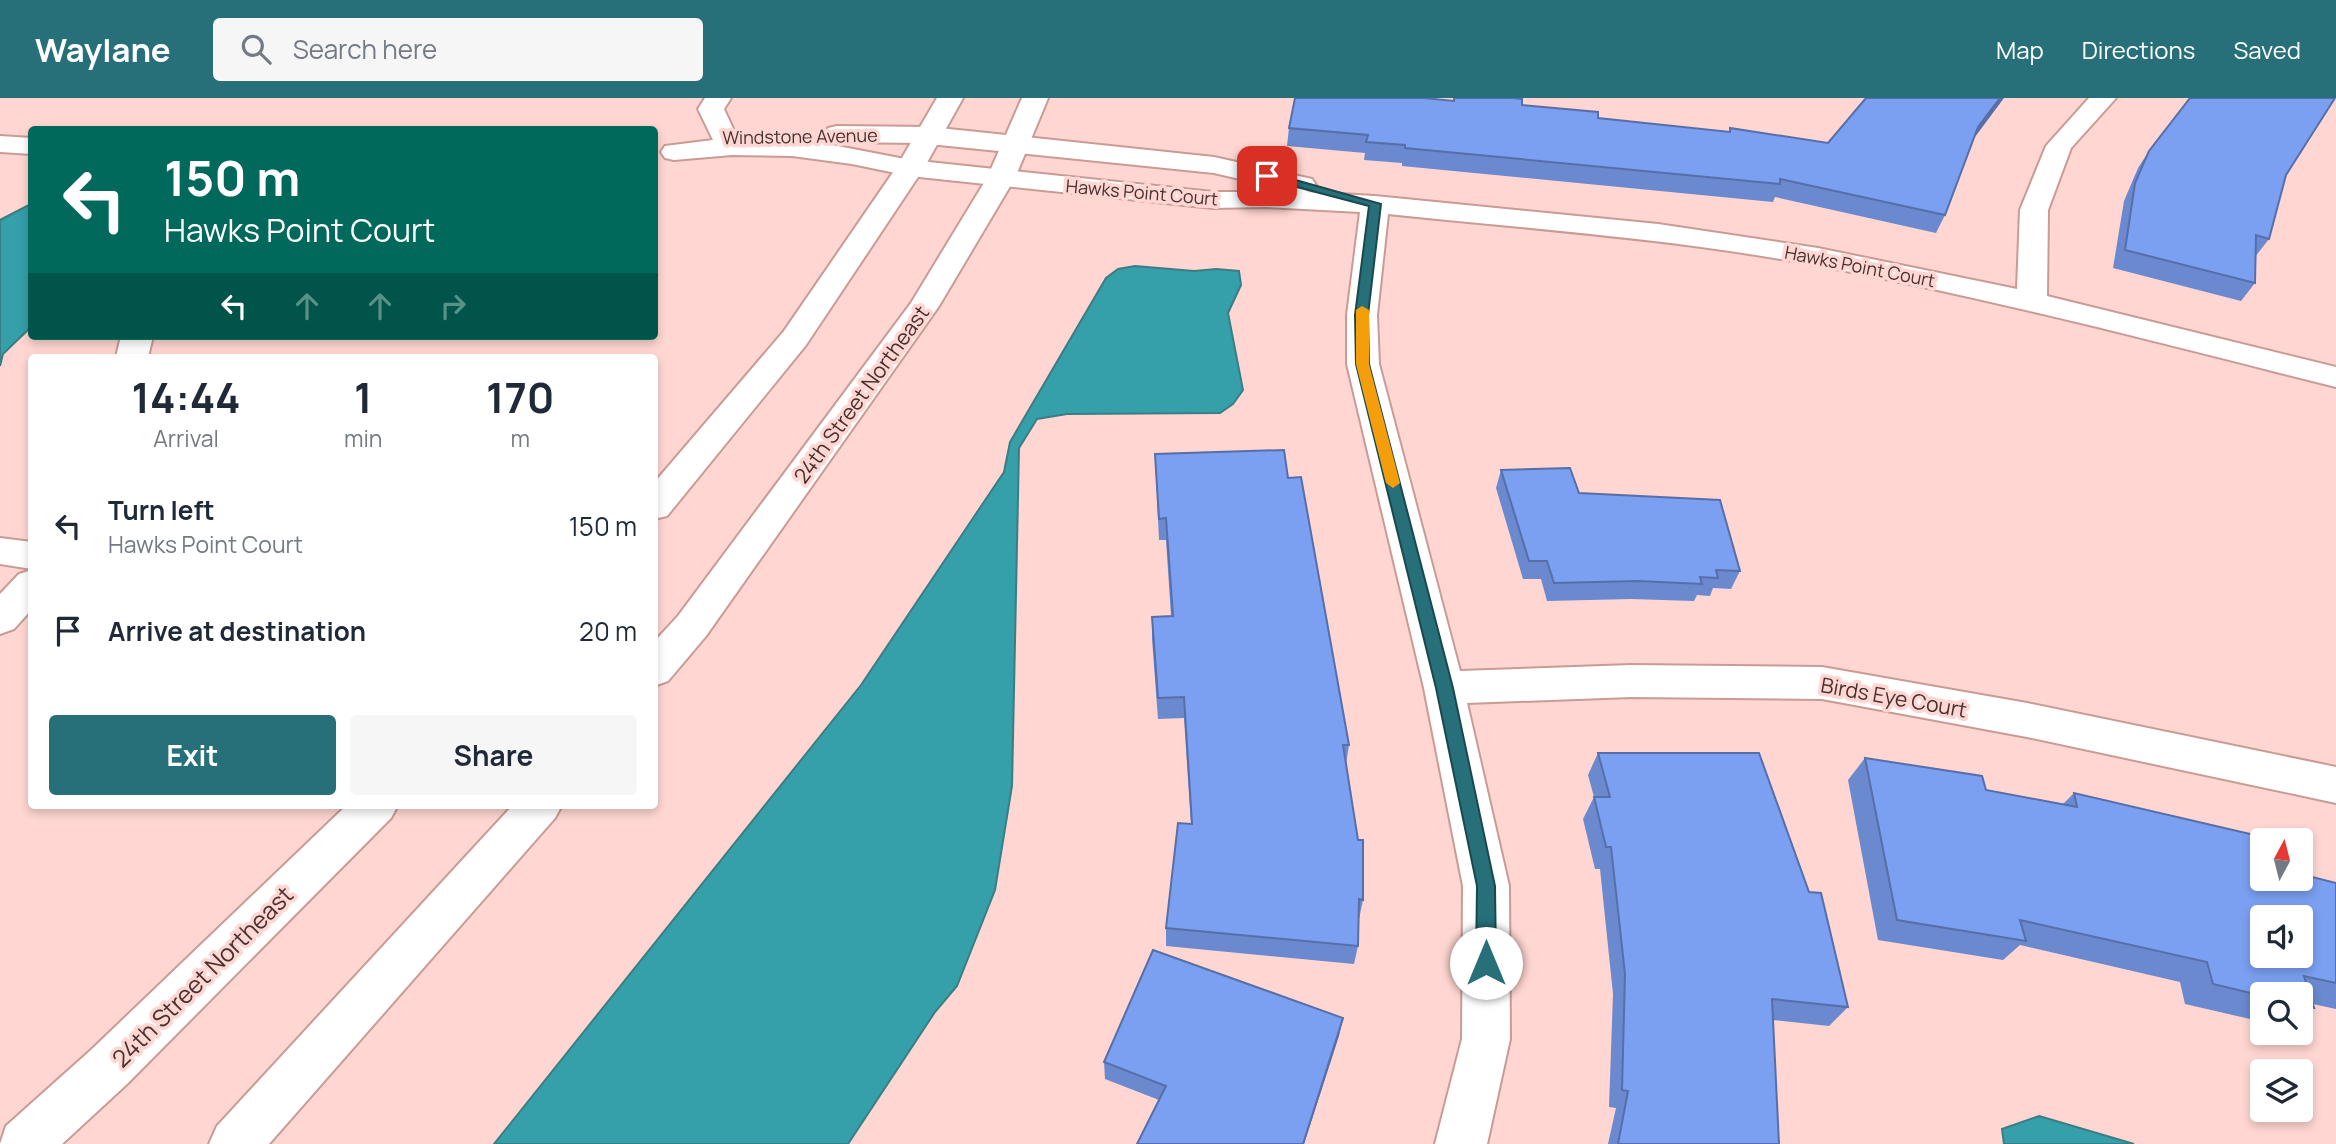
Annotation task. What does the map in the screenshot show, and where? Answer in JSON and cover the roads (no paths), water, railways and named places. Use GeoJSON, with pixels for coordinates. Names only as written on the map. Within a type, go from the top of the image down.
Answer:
{"type":"FeatureCollection","features":[{"type":"Feature","properties":{"kind":"street"},"geometry":{"type":"LineString","coordinates":[[718,98],[711,109],[723,135]]}},
{"type":"Feature","properties":{"kind":"street"},"geometry":{"type":"LineString","coordinates":[[658,502],[795,338],[910,168],[950,98]]}},
{"type":"Feature","properties":{"kind":"street","name":"24th Street Northeast"},"geometry":{"type":"LineString","coordinates":[[658,665],[692,626],[924,306],[1001,178],[1035,98]]}},
{"type":"Feature","properties":{"kind":"street"},"geometry":{"type":"LineString","coordinates":[[2032,301],[2034,210],[2059,146],[2103,98]]}},
{"type":"Feature","properties":{"kind":"street","name":"Windstone Avenue"},"geometry":{"type":"LineString","coordinates":[[664,156],[692,143],[723,135],[929,136]]}},
{"type":"Feature","properties":{"kind":"street","name":"Hawks Point Court"},"geometry":{"type":"LineString","coordinates":[[929,136],[1214,165],[1375,204]]}},
{"type":"Feature","properties":{"kind":"street"},"geometry":{"type":"LineString","coordinates":[[0,144],[28,146]]}},
{"type":"Feature","properties":{"kind":"street","name":"Windstone Avenue"},"geometry":{"type":"LineString","coordinates":[[664,156],[712,147],[783,149],[876,159],[910,168]]}},
{"type":"Feature","properties":{"kind":"street","name":"Hawks Point Court"},"geometry":{"type":"LineString","coordinates":[[910,168],[1213,200],[1266,199],[1375,204],[1644,232],[1778,251],[2032,301],[2336,377]]}},
{"type":"Feature","properties":{"kind":"street"},"geometry":{"type":"LineString","coordinates":[[1375,204],[1362,315],[1363,364],[1444,688],[1486,886],[1486,1040],[1461,1144]]}},
{"type":"Feature","properties":{"kind":"street"},"geometry":{"type":"LineString","coordinates":[[0,551],[28,555]]}},
{"type":"Feature","properties":{"kind":"street"},"geometry":{"type":"LineString","coordinates":[[0,619],[28,588]]}},
{"type":"Feature","properties":{"kind":"street","name":"Birds Eye Court"},"geometry":{"type":"LineString","coordinates":[[1444,688],[1631,681],[1822,683],[2027,720],[2336,785]]}},
{"type":"Feature","properties":{"kind":"street","name":"24th Street Northeast"},"geometry":{"type":"LineString","coordinates":[[24,1144],[109,1068],[372,809]]}},
{"type":"Feature","properties":{"kind":"street"},"geometry":{"type":"LineString","coordinates":[[235,1144],[536,809]]}},
{"type":"Feature","properties":{"kind":"water"},"geometry":{"type":"Polygon","coordinates":[[[28,206],[28,330],[3,354],[0,366],[0,220],[28,206]]]}},
{"type":"Feature","properties":{"kind":"water"},"geometry":{"type":"Polygon","coordinates":[[[1135,266],[1194,271],[1239,271],[1241,285],[1228,313],[1243,390],[1233,404],[1220,413],[1067,414],[1037,419],[1019,448],[1012,786],[995,890],[957,986],[935,1012],[848,1144],[494,1144],[861,685],[1004,472],[1010,442],[1106,278],[1118,269],[1135,266]]]}},
{"type":"Feature","properties":{"kind":"water"},"geometry":{"type":"Polygon","coordinates":[[[2039,1116],[2134,1144],[2004,1144],[2002,1129],[2039,1116]]]}}]}
